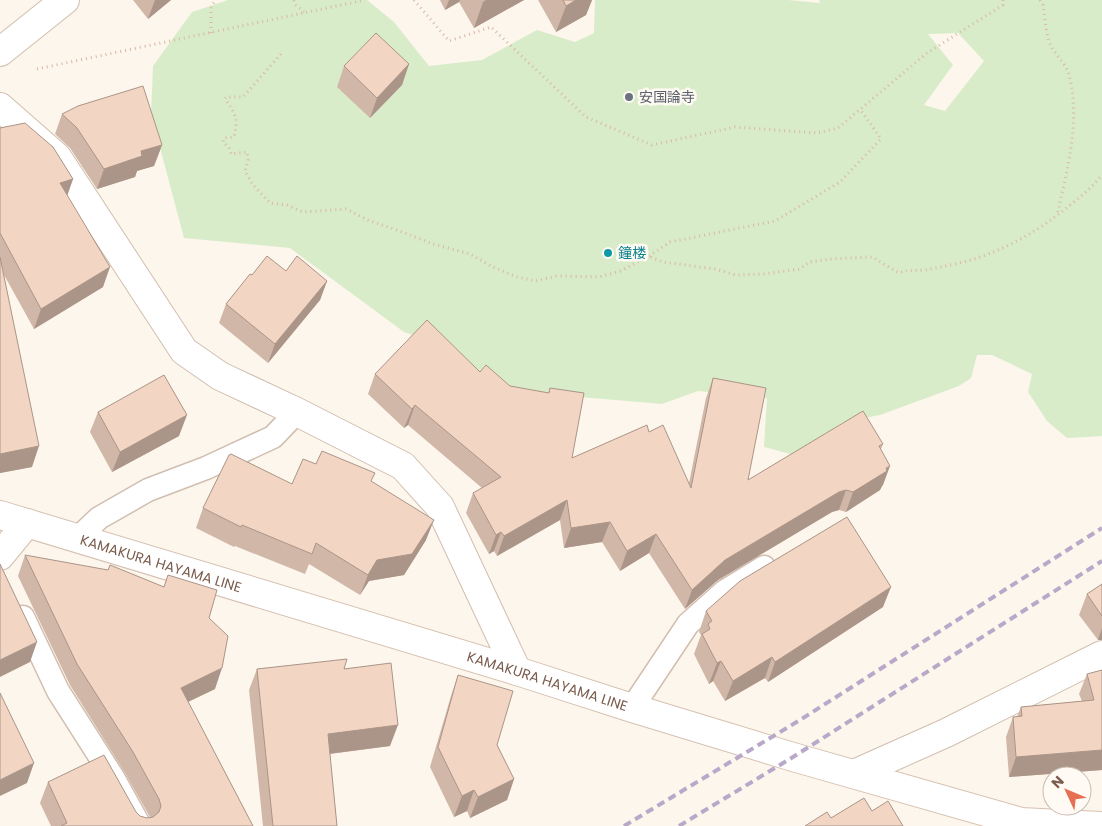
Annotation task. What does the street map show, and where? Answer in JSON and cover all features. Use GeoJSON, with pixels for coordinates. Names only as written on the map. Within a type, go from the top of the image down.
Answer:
{"type":"FeatureCollection","features":[{"type":"Feature","properties":{"kind":"street"},"geometry":{"type":"LineString","coordinates":[[0,52],[65,0]]}},
{"type":"Feature","properties":{"kind":"street"},"geometry":{"type":"LineString","coordinates":[[0,107],[57,157],[184,351],[220,376],[297,412],[403,466],[440,507],[517,671]]}},
{"type":"Feature","properties":{"kind":"street","name":"KAMAKURA HAYAMA LINE"},"geometry":{"type":"LineString","coordinates":[[0,515],[1018,825],[1100,826]]}},
{"type":"Feature","properties":{"kind":"street"},"geometry":{"type":"LineString","coordinates":[[4,574],[27,523]]}},
{"type":"Feature","properties":{"kind":"street"},"geometry":{"type":"LineString","coordinates":[[854,774],[946,733],[1102,655]]}},
{"type":"Feature","properties":{"kind":"lane"},"geometry":{"type":"LineString","coordinates":[[78,538],[99,518],[148,490],[206,468],[272,437],[297,412]]}},
{"type":"Feature","properties":{"kind":"lane"},"geometry":{"type":"LineString","coordinates":[[632,708],[688,624],[725,591],[782,557]]}},
{"type":"Feature","properties":{"kind":"lane"},"geometry":{"type":"LineString","coordinates":[[4,574],[58,691],[114,779],[140,826]]}},
{"type":"Feature","properties":{"kind":"path"},"geometry":{"type":"LineString","coordinates":[[211,32],[210,8],[215,0]]}},
{"type":"Feature","properties":{"kind":"path"},"geometry":{"type":"LineString","coordinates":[[294,0],[296,5],[305,13]]}},
{"type":"Feature","properties":{"kind":"path"},"geometry":{"type":"LineString","coordinates":[[29,71],[365,0]]}},
{"type":"Feature","properties":{"kind":"path"},"geometry":{"type":"LineString","coordinates":[[414,0],[449,41],[491,27],[586,118],[652,145],[735,128],[817,133],[838,128],[927,53],[1003,5],[1003,0]]}},
{"type":"Feature","properties":{"kind":"path"},"geometry":{"type":"LineString","coordinates":[[1040,0],[1044,5],[1049,44],[1069,73],[1073,94],[1069,165],[1057,216]]}},
{"type":"Feature","properties":{"kind":"path"},"geometry":{"type":"LineString","coordinates":[[281,54],[243,96],[226,97],[225,99],[232,109],[237,122],[234,137],[224,138],[223,142],[229,148],[231,154],[247,152],[246,171],[253,185],[270,203],[287,205],[303,212],[346,209],[370,221],[433,244],[470,254],[493,267],[517,277],[535,281],[557,276],[599,277],[620,271],[670,242],[775,220],[840,182],[881,139],[860,109]]}},
{"type":"Feature","properties":{"kind":"path"},"geometry":{"type":"LineString","coordinates":[[648,256],[664,262],[715,269],[736,275],[764,274],[800,269],[809,262],[832,258],[872,257],[899,273],[909,269],[922,270],[947,266],[986,256],[1022,239],[1057,216],[1095,184],[1102,174]]}},
{"type":"Feature","properties":{"kind":"green space"},"geometry":{"type":"Polygon","coordinates":[[[228,0],[367,0],[394,22],[429,66],[482,60],[537,30],[575,42],[594,33],[595,0],[788,0],[820,3],[819,0],[1102,0],[1102,436],[1067,438],[1047,421],[1028,392],[1032,374],[992,355],[977,355],[971,378],[959,386],[880,415],[843,422],[798,456],[764,447],[767,398],[698,391],[662,404],[580,397],[526,396],[487,378],[446,347],[404,332],[290,248],[184,238],[151,114],[153,66],[192,12],[228,0]],[[958,33],[928,34],[953,65],[924,105],[945,111],[984,61],[958,33]]]}},
{"type":"Feature","properties":{"kind":"building"},"geometry":{"type":"Polygon","coordinates":[[[563,0],[576,0],[566,6],[563,0]]]}},
{"type":"Feature","properties":{"kind":"building"},"geometry":{"type":"Polygon","coordinates":[[[376,33],[409,64],[377,98],[344,66],[376,33]]]}},
{"type":"Feature","properties":{"kind":"building"},"geometry":{"type":"Polygon","coordinates":[[[143,86],[162,145],[141,151],[142,156],[104,169],[77,128],[62,114],[78,106],[143,86]]]}},
{"type":"Feature","properties":{"kind":"building"},"geometry":{"type":"Polygon","coordinates":[[[25,123],[53,147],[73,179],[60,183],[110,267],[41,309],[0,233],[0,128],[25,123]]]}},
{"type":"Feature","properties":{"kind":"building"},"geometry":{"type":"Polygon","coordinates":[[[267,256],[286,271],[297,256],[327,281],[275,344],[226,304],[267,256]]]}},
{"type":"Feature","properties":{"kind":"building"},"geometry":{"type":"Polygon","coordinates":[[[0,257],[39,446],[0,454],[0,257]]]}},
{"type":"Feature","properties":{"kind":"building"},"geometry":{"type":"Polygon","coordinates":[[[427,320],[480,372],[486,365],[510,386],[549,393],[550,388],[584,393],[572,458],[647,425],[649,432],[663,425],[691,488],[713,378],[766,388],[748,480],[863,411],[883,444],[879,446],[890,466],[886,468],[887,471],[853,492],[846,490],[839,492],[725,560],[692,590],[656,534],[627,551],[610,522],[571,528],[567,500],[504,536],[501,532],[496,535],[473,493],[501,477],[415,405],[412,409],[375,374],[427,320]]]}},
{"type":"Feature","properties":{"kind":"building"},"geometry":{"type":"Polygon","coordinates":[[[164,375],[187,415],[120,452],[98,412],[164,375]]]}},
{"type":"Feature","properties":{"kind":"building"},"geometry":{"type":"Polygon","coordinates":[[[322,451],[375,473],[371,481],[434,520],[412,554],[377,560],[368,575],[316,543],[312,554],[242,525],[241,527],[203,508],[231,454],[292,484],[303,459],[316,464],[322,451]]]}},
{"type":"Feature","properties":{"kind":"building"},"geometry":{"type":"Polygon","coordinates":[[[847,517],[891,587],[775,662],[772,657],[733,681],[721,661],[717,663],[702,634],[710,629],[708,624],[712,621],[706,611],[740,581],[847,517]]]}},
{"type":"Feature","properties":{"kind":"building"},"geometry":{"type":"Polygon","coordinates":[[[25,555],[108,570],[110,565],[164,587],[168,575],[217,590],[209,618],[228,636],[222,668],[181,688],[253,826],[61,826],[67,823],[48,782],[104,755],[140,816],[153,817],[159,812],[161,806],[133,752],[77,664],[25,555]]]}},
{"type":"Feature","properties":{"kind":"building"},"geometry":{"type":"Polygon","coordinates":[[[0,564],[37,642],[0,660],[0,564]]]}},
{"type":"Feature","properties":{"kind":"building"},"geometry":{"type":"Polygon","coordinates":[[[1102,584],[1102,616],[1087,594],[1102,584]]]}},
{"type":"Feature","properties":{"kind":"building"},"geometry":{"type":"Polygon","coordinates":[[[347,659],[344,669],[391,663],[398,725],[328,734],[337,826],[273,826],[257,669],[347,659]]]}},
{"type":"Feature","properties":{"kind":"building"},"geometry":{"type":"Polygon","coordinates":[[[1102,670],[1102,750],[1016,757],[1013,717],[1022,716],[1021,707],[1094,700],[1087,674],[1102,670]]]}},
{"type":"Feature","properties":{"kind":"building"},"geometry":{"type":"Polygon","coordinates":[[[458,675],[513,691],[497,745],[514,779],[478,797],[474,790],[462,796],[438,747],[458,675]]]}},
{"type":"Feature","properties":{"kind":"building"},"geometry":{"type":"Polygon","coordinates":[[[0,693],[34,763],[0,780],[0,693]]]}},
{"type":"Feature","properties":{"kind":"building"},"geometry":{"type":"Polygon","coordinates":[[[864,798],[872,811],[888,801],[903,826],[805,826],[827,812],[831,818],[864,798]]]}},
{"type":"Feature","properties":{"kind":"railway"},"geometry":{"type":"LineString","coordinates":[[624,826],[800,720],[1102,528]]}},
{"type":"Feature","properties":{"kind":"railway"},"geometry":{"type":"LineString","coordinates":[[679,826],[793,757],[1102,561]]}},
{"type":"Feature","properties":{"kind":"place","name":"安国論寺"},"geometry":{"type":"Point","coordinates":[629,97]}},
{"type":"Feature","properties":{"kind":"place","name":"鐘楼"},"geometry":{"type":"Point","coordinates":[608,253]}}]}
